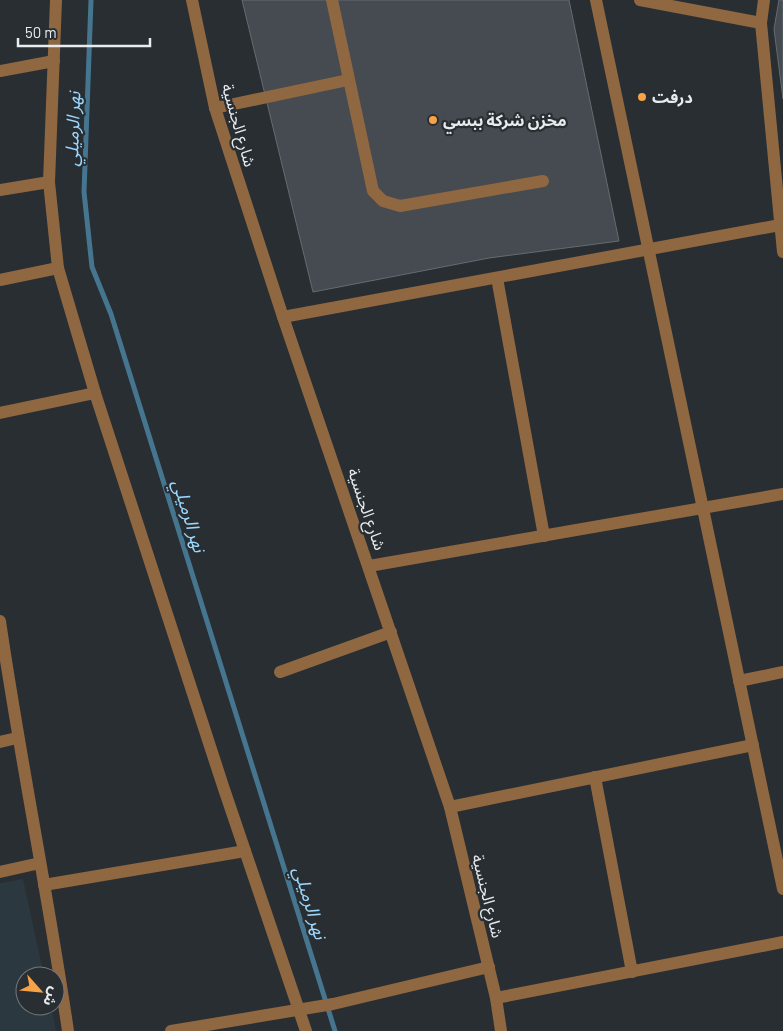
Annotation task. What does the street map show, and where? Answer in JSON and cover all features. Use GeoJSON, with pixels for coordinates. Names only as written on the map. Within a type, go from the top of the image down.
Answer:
{"type":"FeatureCollection","features":[{"type":"Feature","properties":{"kind":"street"},"geometry":{"type":"LineString","coordinates":[[56,0],[49,182],[58,268],[95,393],[245,851],[304,1009],[306,1031]]}},
{"type":"Feature","properties":{"kind":"street","name":"شارع الجنسية"},"geometry":{"type":"LineString","coordinates":[[192,0],[215,108],[283,318],[450,807],[496,998],[500,1031]]}},
{"type":"Feature","properties":{"kind":"street"},"geometry":{"type":"LineString","coordinates":[[332,0],[373,191],[383,201],[400,206],[543,181]]}},
{"type":"Feature","properties":{"kind":"street"},"geometry":{"type":"LineString","coordinates":[[596,0],[739,681],[780,863],[783,890]]}},
{"type":"Feature","properties":{"kind":"street"},"geometry":{"type":"LineString","coordinates":[[640,0],[761,23]]}},
{"type":"Feature","properties":{"kind":"street"},"geometry":{"type":"LineString","coordinates":[[764,0],[761,23],[783,252]]}},
{"type":"Feature","properties":{"kind":"street"},"geometry":{"type":"LineString","coordinates":[[0,71],[54,61]]}},
{"type":"Feature","properties":{"kind":"street"},"geometry":{"type":"LineString","coordinates":[[215,108],[348,80]]}},
{"type":"Feature","properties":{"kind":"street"},"geometry":{"type":"LineString","coordinates":[[0,190],[49,182]]}},
{"type":"Feature","properties":{"kind":"street"},"geometry":{"type":"LineString","coordinates":[[283,318],[780,225]]}},
{"type":"Feature","properties":{"kind":"street"},"geometry":{"type":"LineString","coordinates":[[0,280],[58,268]]}},
{"type":"Feature","properties":{"kind":"street"},"geometry":{"type":"LineString","coordinates":[[498,278],[544,536]]}},
{"type":"Feature","properties":{"kind":"street"},"geometry":{"type":"LineString","coordinates":[[0,413],[95,393]]}},
{"type":"Feature","properties":{"kind":"street"},"geometry":{"type":"LineString","coordinates":[[369,566],[783,494]]}},
{"type":"Feature","properties":{"kind":"street"},"geometry":{"type":"LineString","coordinates":[[0,621],[17,738],[68,1031]]}},
{"type":"Feature","properties":{"kind":"street"},"geometry":{"type":"LineString","coordinates":[[280,672],[391,632]]}},
{"type":"Feature","properties":{"kind":"street"},"geometry":{"type":"LineString","coordinates":[[739,681],[783,672]]}},
{"type":"Feature","properties":{"kind":"street"},"geometry":{"type":"LineString","coordinates":[[0,742],[17,738]]}},
{"type":"Feature","properties":{"kind":"street"},"geometry":{"type":"LineString","coordinates":[[450,807],[753,746]]}},
{"type":"Feature","properties":{"kind":"street"},"geometry":{"type":"LineString","coordinates":[[595,777],[632,972]]}},
{"type":"Feature","properties":{"kind":"street"},"geometry":{"type":"LineString","coordinates":[[44,885],[245,851]]}},
{"type":"Feature","properties":{"kind":"street"},"geometry":{"type":"LineString","coordinates":[[0,872],[40,863]]}},
{"type":"Feature","properties":{"kind":"street"},"geometry":{"type":"LineString","coordinates":[[496,998],[783,942]]}},
{"type":"Feature","properties":{"kind":"street"},"geometry":{"type":"LineString","coordinates":[[171,1031],[333,1004],[489,967]]}},
{"type":"Feature","properties":{"kind":"shaded area"},"geometry":{"type":"Polygon","coordinates":[[[23,879],[42,966],[15,966],[15,1016],[53,1016],[56,1031],[0,1031],[0,883],[23,879]]]}},
{"type":"Feature","properties":{"kind":"building","name":"مخزن شركة ببسي"},"geometry":{"type":"Polygon","coordinates":[[[242,0],[569,0],[619,241],[489,258],[313,292],[242,0]]]}},
{"type":"Feature","properties":{"kind":"building"},"geometry":{"type":"Polygon","coordinates":[[[779,0],[783,0],[783,99],[774,29],[779,0]]]}},
{"type":"Feature","properties":{"kind":"waterway","name":"نهر الرميلي"},"geometry":{"type":"LineString","coordinates":[[91,0],[84,192],[92,267],[111,314],[335,1031]]}},
{"type":"Feature","properties":{"kind":"place","name":"درفت"},"geometry":{"type":"Point","coordinates":[642,97]}},
{"type":"Feature","properties":{"kind":"place","name":"مخزن شركة ببسي"},"geometry":{"type":"Point","coordinates":[433,120]}}]}
